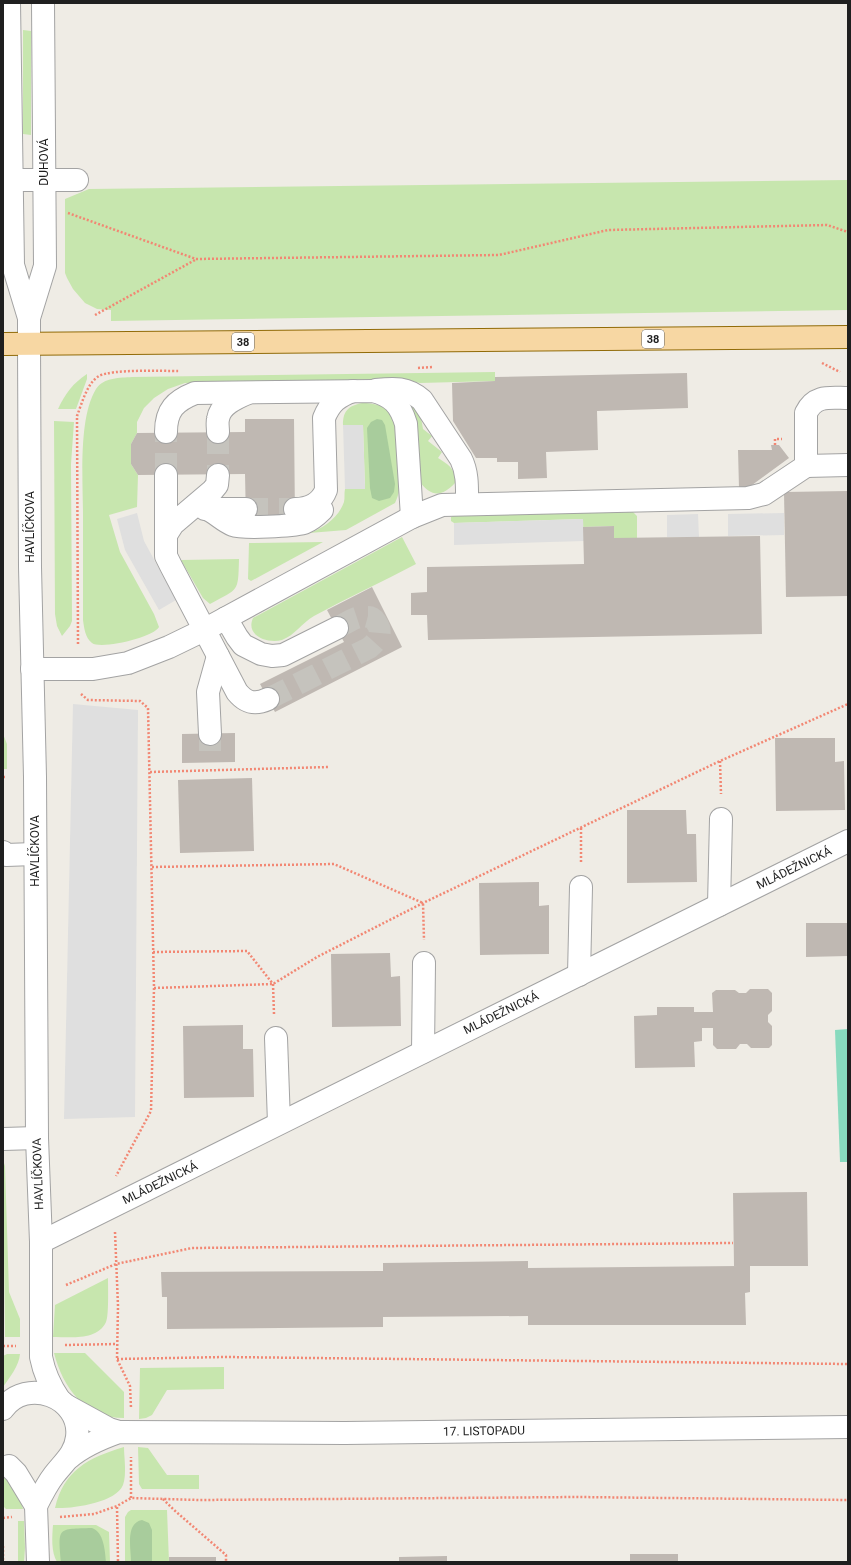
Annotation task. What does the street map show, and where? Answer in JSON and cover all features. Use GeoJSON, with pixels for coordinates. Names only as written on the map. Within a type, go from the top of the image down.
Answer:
{"type":"FeatureCollection","features":[{"type":"Feature","properties":{"kind":"main road","name":"38"},"geometry":{"type":"LineString","coordinates":[[3,344],[848,338]]}},
{"type":"Feature","properties":{"kind":"street","name":"DUHOVÁ"},"geometry":{"type":"LineString","coordinates":[[9,3],[13,265],[29,318],[29,344]]}},
{"type":"Feature","properties":{"kind":"street","name":"DUHOVÁ"},"geometry":{"type":"LineString","coordinates":[[29,318],[45,266],[43,3]]}},
{"type":"Feature","properties":{"kind":"street"},"geometry":{"type":"LineString","coordinates":[[11,180],[77,180]]}},
{"type":"Feature","properties":{"kind":"street","name":"HAVLÍČKOVA"},"geometry":{"type":"LineString","coordinates":[[29,344],[32,669],[35,777],[34,854],[37,1138],[40,1242],[40,1357]]}},
{"type":"Feature","properties":{"kind":"street"},"geometry":{"type":"LineString","coordinates":[[196,511],[214,512],[227,522],[238,526],[294,525],[306,522],[316,516],[322,510],[326,502],[324,418],[328,408],[334,400],[344,394],[390,388],[403,389],[414,393],[422,400],[463,463],[466,476],[467,504]]}},
{"type":"Feature","properties":{"kind":"street"},"geometry":{"type":"LineString","coordinates":[[166,432],[166,420],[170,411],[177,403],[187,396],[196,394],[364,391],[386,394],[395,402],[402,412],[406,424],[412,517]]}},
{"type":"Feature","properties":{"kind":"street"},"geometry":{"type":"LineString","coordinates":[[218,432],[218,419],[222,410],[227,404],[238,397],[251,392]]}},
{"type":"Feature","properties":{"kind":"street"},"geometry":{"type":"LineString","coordinates":[[806,466],[806,412],[814,402],[825,398],[848,398]]}},
{"type":"Feature","properties":{"kind":"street"},"geometry":{"type":"LineString","coordinates":[[32,669],[93,669],[128,663],[169,647],[204,630],[412,517],[442,505],[748,498],[764,494],[806,466],[848,465]]}},
{"type":"Feature","properties":{"kind":"street"},"geometry":{"type":"LineString","coordinates":[[166,475],[166,556],[237,692],[243,699],[251,702],[260,702],[268,699]]}},
{"type":"Feature","properties":{"kind":"street"},"geometry":{"type":"LineString","coordinates":[[166,535],[173,524],[196,511],[217,485],[218,475]]}},
{"type":"Feature","properties":{"kind":"street"},"geometry":{"type":"LineString","coordinates":[[295,509],[310,507],[323,497],[326,490]]}},
{"type":"Feature","properties":{"kind":"street"},"geometry":{"type":"LineString","coordinates":[[196,511],[246,509]]}},
{"type":"Feature","properties":{"kind":"street"},"geometry":{"type":"LineString","coordinates":[[226,618],[243,645],[262,654],[272,656],[283,655],[336,628]]}},
{"type":"Feature","properties":{"kind":"street"},"geometry":{"type":"LineString","coordinates":[[210,734],[208,692],[218,656]]}},
{"type":"Feature","properties":{"kind":"street"},"geometry":{"type":"LineString","coordinates":[[719,905],[721,818]]}},
{"type":"Feature","properties":{"kind":"street","name":"MLÁDEŽNICKÁ"},"geometry":{"type":"LineString","coordinates":[[40,1242],[848,841]]}},
{"type":"Feature","properties":{"kind":"street"},"geometry":{"type":"LineString","coordinates":[[4,855],[34,854]]}},
{"type":"Feature","properties":{"kind":"street"},"geometry":{"type":"LineString","coordinates":[[579,975],[581,888]]}},
{"type":"Feature","properties":{"kind":"street"},"geometry":{"type":"LineString","coordinates":[[423,1052],[424,963]]}},
{"type":"Feature","properties":{"kind":"street"},"geometry":{"type":"LineString","coordinates":[[276,1038],[279,1123]]}},
{"type":"Feature","properties":{"kind":"street"},"geometry":{"type":"LineString","coordinates":[[3,1139],[37,1138]]}},
{"type":"Feature","properties":{"kind":"street"},"geometry":{"type":"LineString","coordinates":[[38,1562],[44,1512],[54,1475],[75,1448],[78,1435],[75,1420],[63,1402],[53,1391],[43,1369],[40,1357]]}},
{"type":"Feature","properties":{"kind":"street"},"geometry":{"type":"LineString","coordinates":[[7,1405],[24,1389],[36,1369],[40,1357]]}},
{"type":"Feature","properties":{"kind":"street"},"geometry":{"type":"LineString","coordinates":[[7,1405],[26,1393],[39,1392],[49,1394],[109,1429],[119,1432]]}},
{"type":"Feature","properties":{"kind":"street","name":"17. LISTOPADU"},"geometry":{"type":"LineString","coordinates":[[119,1432],[360,1433],[848,1427]]}},
{"type":"Feature","properties":{"kind":"street"},"geometry":{"type":"LineString","coordinates":[[6,1462],[18,1471],[28,1474],[39,1475],[51,1472],[78,1450],[119,1432]]}},
{"type":"Feature","properties":{"kind":"street"},"geometry":{"type":"LineString","coordinates":[[6,1462],[16,1473],[44,1512]]}},
{"type":"Feature","properties":{"kind":"path"},"geometry":{"type":"LineString","coordinates":[[64,212],[196,259],[499,255],[608,230],[827,225],[848,232]]}},
{"type":"Feature","properties":{"kind":"path"},"geometry":{"type":"LineString","coordinates":[[95,315],[196,259]]}},
{"type":"Feature","properties":{"kind":"path"},"geometry":{"type":"LineString","coordinates":[[820,361],[841,373]]}},
{"type":"Feature","properties":{"kind":"path"},"geometry":{"type":"LineString","coordinates":[[412,368],[436,367]]}},
{"type":"Feature","properties":{"kind":"path"},"geometry":{"type":"LineString","coordinates":[[180,371],[111,372],[98,376],[86,391],[77,416],[80,693],[88,700],[140,701],[148,708],[154,952],[151,1112],[112,1182],[116,1264],[117,1359],[224,1357],[848,1364]]}},
{"type":"Feature","properties":{"kind":"path"},"geometry":{"type":"LineString","coordinates":[[154,988],[273,984],[317,958],[423,904],[581,827],[720,761],[848,704]]}},
{"type":"Feature","properties":{"kind":"path"},"geometry":{"type":"LineString","coordinates":[[720,761],[721,818]]}},
{"type":"Feature","properties":{"kind":"path"},"geometry":{"type":"LineString","coordinates":[[150,772],[329,767]]}},
{"type":"Feature","properties":{"kind":"path"},"geometry":{"type":"LineString","coordinates":[[581,827],[581,888]]}},
{"type":"Feature","properties":{"kind":"path"},"geometry":{"type":"LineString","coordinates":[[152,867],[334,864],[423,904]]}},
{"type":"Feature","properties":{"kind":"path"},"geometry":{"type":"LineString","coordinates":[[423,904],[424,963]]}},
{"type":"Feature","properties":{"kind":"path"},"geometry":{"type":"LineString","coordinates":[[154,952],[247,951],[273,984],[276,1038]]}},
{"type":"Feature","properties":{"kind":"path"},"geometry":{"type":"LineString","coordinates":[[40,1296],[116,1264],[192,1248],[734,1243]]}},
{"type":"Feature","properties":{"kind":"path"},"geometry":{"type":"LineString","coordinates":[[60,1345],[117,1344]]}},
{"type":"Feature","properties":{"kind":"path"},"geometry":{"type":"LineString","coordinates":[[3,1346],[20,1346]]}},
{"type":"Feature","properties":{"kind":"path"},"geometry":{"type":"LineString","coordinates":[[44,1512],[94,1514],[117,1506],[131,1498],[206,1500],[578,1497],[848,1500]]}},
{"type":"Feature","properties":{"kind":"path"},"geometry":{"type":"LineString","coordinates":[[163,1498],[174,1510],[226,1555],[226,1562]]}},
{"type":"Feature","properties":{"kind":"path"},"geometry":{"type":"LineString","coordinates":[[117,1506],[118,1562]]}},
{"type":"Feature","properties":{"kind":"path"},"geometry":{"type":"LineString","coordinates":[[3,1546],[3,1562]]}},
{"type":"Feature","properties":{"kind":"green space"},"geometry":{"type":"Polygon","coordinates":[[[23,30],[31,31],[31,135],[23,134],[23,30]]]}},
{"type":"Feature","properties":{"kind":"green space"},"geometry":{"type":"Polygon","coordinates":[[[848,180],[848,310],[111,321],[111,310],[97,309],[85,303],[73,289],[65,273],[65,199],[89,189],[848,180]]]}},
{"type":"Feature","properties":{"kind":"green space"},"geometry":{"type":"Polygon","coordinates":[[[495,372],[495,381],[420,383],[403,379],[185,383],[168,389],[154,398],[144,408],[137,422],[137,433],[131,444],[131,464],[138,475],[137,507],[109,515],[120,552],[154,614],[159,627],[148,635],[116,644],[97,645],[92,643],[88,638],[85,632],[83,620],[82,469],[84,433],[90,401],[96,389],[103,382],[117,378],[132,377],[495,372]]]}},
{"type":"Feature","properties":{"kind":"green space"},"geometry":{"type":"Polygon","coordinates":[[[87,374],[87,379],[76,409],[58,409],[70,389],[87,374]]]}},
{"type":"Feature","properties":{"kind":"green space"},"geometry":{"type":"Polygon","coordinates":[[[407,402],[420,412],[423,429],[432,436],[428,441],[442,452],[438,458],[448,465],[453,471],[455,483],[446,491],[441,493],[432,493],[420,482],[418,429],[416,420],[407,402]]]}},
{"type":"Feature","properties":{"kind":"green space"},"geometry":{"type":"Polygon","coordinates":[[[362,403],[370,403],[382,407],[391,415],[393,420],[398,451],[398,496],[395,503],[346,530],[309,533],[320,529],[330,522],[338,513],[344,502],[345,489],[365,488],[363,425],[343,425],[344,416],[347,410],[362,403]]]}},
{"type":"Feature","properties":{"kind":"green space"},"geometry":{"type":"Polygon","coordinates":[[[377,419],[382,420],[385,425],[395,484],[394,492],[390,498],[379,501],[372,498],[370,488],[367,428],[371,422],[377,419]]]}},
{"type":"Feature","properties":{"kind":"green space"},"geometry":{"type":"Polygon","coordinates":[[[54,421],[74,422],[71,464],[72,621],[62,636],[57,626],[55,614],[54,421]]]}},
{"type":"Feature","properties":{"kind":"green space"},"geometry":{"type":"Polygon","coordinates":[[[632,511],[637,516],[637,538],[614,538],[613,526],[583,527],[583,519],[454,523],[451,521],[451,517],[455,515],[632,511]]]}},
{"type":"Feature","properties":{"kind":"green space"},"geometry":{"type":"Polygon","coordinates":[[[402,537],[416,564],[314,616],[287,638],[276,641],[265,640],[255,634],[252,630],[251,624],[253,618],[402,537]]]}},
{"type":"Feature","properties":{"kind":"green space"},"geometry":{"type":"Polygon","coordinates":[[[323,542],[251,581],[248,579],[249,543],[323,542]]]}},
{"type":"Feature","properties":{"kind":"green space"},"geometry":{"type":"Polygon","coordinates":[[[239,559],[238,578],[235,588],[232,592],[210,604],[203,598],[181,560],[239,559]]]}},
{"type":"Feature","properties":{"kind":"green space"},"geometry":{"type":"Polygon","coordinates":[[[3,734],[7,744],[7,769],[3,769],[3,734]]]}},
{"type":"Feature","properties":{"kind":"green space"},"geometry":{"type":"Polygon","coordinates":[[[848,1029],[848,1162],[840,1162],[835,1030],[848,1029]]]}},
{"type":"Feature","properties":{"kind":"green space"},"geometry":{"type":"Polygon","coordinates":[[[3,1160],[5,1166],[9,1292],[20,1319],[20,1337],[5,1337],[3,1160]]]}},
{"type":"Feature","properties":{"kind":"green space"},"geometry":{"type":"Polygon","coordinates":[[[108,1278],[108,1314],[106,1322],[102,1328],[90,1335],[82,1337],[53,1337],[55,1305],[108,1278]]]}},
{"type":"Feature","properties":{"kind":"green space"},"geometry":{"type":"Polygon","coordinates":[[[54,1353],[85,1353],[124,1392],[124,1418],[110,1417],[98,1413],[87,1407],[78,1399],[63,1378],[54,1353]]]}},
{"type":"Feature","properties":{"kind":"green space"},"geometry":{"type":"Polygon","coordinates":[[[7,1354],[20,1354],[16,1367],[3,1387],[3,1356],[7,1354]]]}},
{"type":"Feature","properties":{"kind":"green space"},"geometry":{"type":"Polygon","coordinates":[[[224,1367],[224,1389],[167,1390],[152,1415],[139,1419],[140,1368],[224,1367]]]}},
{"type":"Feature","properties":{"kind":"green space"},"geometry":{"type":"Polygon","coordinates":[[[124,1447],[125,1476],[123,1485],[119,1491],[112,1496],[92,1504],[55,1508],[59,1495],[65,1484],[79,1467],[99,1456],[124,1447]]]}},
{"type":"Feature","properties":{"kind":"green space"},"geometry":{"type":"Polygon","coordinates":[[[138,1447],[148,1448],[167,1475],[199,1475],[199,1489],[142,1489],[139,1484],[138,1447]]]}},
{"type":"Feature","properties":{"kind":"green space"},"geometry":{"type":"Polygon","coordinates":[[[3,1473],[20,1499],[23,1509],[6,1509],[3,1506],[3,1473]]]}},
{"type":"Feature","properties":{"kind":"green space"},"geometry":{"type":"Polygon","coordinates":[[[131,1510],[167,1510],[169,1562],[125,1562],[125,1517],[131,1510]]]}},
{"type":"Feature","properties":{"kind":"green space"},"geometry":{"type":"Polygon","coordinates":[[[142,1520],[149,1523],[152,1530],[152,1562],[131,1562],[131,1531],[137,1522],[142,1520]]]}},
{"type":"Feature","properties":{"kind":"green space"},"geometry":{"type":"Polygon","coordinates":[[[18,1521],[24,1521],[24,1562],[18,1562],[18,1521]]]}},
{"type":"Feature","properties":{"kind":"green space"},"geometry":{"type":"Polygon","coordinates":[[[53,1525],[96,1525],[109,1532],[110,1562],[57,1562],[53,1549],[53,1525]]]}},
{"type":"Feature","properties":{"kind":"green space"},"geometry":{"type":"Polygon","coordinates":[[[92,1528],[99,1533],[104,1547],[106,1562],[61,1562],[60,1536],[62,1532],[72,1529],[92,1528]]]}},
{"type":"Feature","properties":{"kind":"shaded area"},"geometry":{"type":"Polygon","coordinates":[[[343,425],[363,425],[365,489],[345,489],[343,425]]]}},
{"type":"Feature","properties":{"kind":"shaded area"},"geometry":{"type":"Polygon","coordinates":[[[137,513],[144,541],[176,600],[159,610],[125,550],[117,519],[137,513]]]}},
{"type":"Feature","properties":{"kind":"shaded area"},"geometry":{"type":"Polygon","coordinates":[[[784,513],[784,535],[728,536],[728,514],[784,513]]]}},
{"type":"Feature","properties":{"kind":"shaded area"},"geometry":{"type":"Polygon","coordinates":[[[698,514],[699,537],[667,537],[667,515],[698,514]]]}},
{"type":"Feature","properties":{"kind":"shaded area"},"geometry":{"type":"Polygon","coordinates":[[[583,519],[584,541],[454,545],[454,523],[583,519]]]}},
{"type":"Feature","properties":{"kind":"shaded area"},"geometry":{"type":"Polygon","coordinates":[[[73,704],[138,710],[135,1117],[64,1119],[73,704]]]}},
{"type":"Feature","properties":{"kind":"building"},"geometry":{"type":"Polygon","coordinates":[[[687,373],[688,408],[597,411],[598,450],[546,452],[547,478],[518,479],[518,462],[497,462],[497,458],[476,458],[453,421],[452,383],[495,381],[495,377],[687,373]]]}},
{"type":"Feature","properties":{"kind":"building"},"geometry":{"type":"Polygon","coordinates":[[[245,419],[294,419],[295,520],[246,521],[245,474],[138,475],[131,464],[131,444],[137,433],[245,432],[245,419]]]}},
{"type":"Feature","properties":{"kind":"building"},"geometry":{"type":"Polygon","coordinates":[[[771,445],[779,445],[789,458],[748,488],[739,488],[738,450],[772,450],[771,445]]]}},
{"type":"Feature","properties":{"kind":"building"},"geometry":{"type":"Polygon","coordinates":[[[848,491],[848,596],[786,597],[784,492],[848,491]]]}},
{"type":"Feature","properties":{"kind":"building"},"geometry":{"type":"Polygon","coordinates":[[[614,526],[614,538],[760,536],[762,634],[428,640],[427,615],[411,615],[411,593],[427,592],[427,567],[584,564],[583,527],[614,526]]]}},
{"type":"Feature","properties":{"kind":"building"},"geometry":{"type":"Polygon","coordinates":[[[372,587],[402,647],[275,712],[260,684],[344,642],[327,610],[372,587]]]}},
{"type":"Feature","properties":{"kind":"building"},"geometry":{"type":"Polygon","coordinates":[[[235,733],[235,762],[182,763],[182,734],[235,733]]]}},
{"type":"Feature","properties":{"kind":"building"},"geometry":{"type":"Polygon","coordinates":[[[775,738],[835,738],[835,762],[844,761],[845,810],[776,811],[775,738]]]}},
{"type":"Feature","properties":{"kind":"building"},"geometry":{"type":"Polygon","coordinates":[[[252,778],[254,851],[180,853],[178,780],[252,778]]]}},
{"type":"Feature","properties":{"kind":"building"},"geometry":{"type":"Polygon","coordinates":[[[627,810],[686,810],[687,834],[696,834],[697,882],[627,883],[627,810]]]}},
{"type":"Feature","properties":{"kind":"building"},"geometry":{"type":"Polygon","coordinates":[[[539,882],[539,906],[549,905],[549,954],[480,955],[479,883],[539,882]]]}},
{"type":"Feature","properties":{"kind":"building"},"geometry":{"type":"Polygon","coordinates":[[[806,923],[848,923],[848,956],[806,957],[806,923]]]}},
{"type":"Feature","properties":{"kind":"building"},"geometry":{"type":"Polygon","coordinates":[[[390,953],[391,977],[400,976],[401,1026],[332,1027],[331,954],[390,953]]]}},
{"type":"Feature","properties":{"kind":"building"},"geometry":{"type":"Polygon","coordinates":[[[750,989],[768,989],[772,993],[772,1011],[768,1015],[768,1022],[772,1026],[772,1045],[769,1048],[751,1048],[747,1044],[740,1044],[736,1049],[717,1049],[713,1045],[713,1028],[702,1028],[702,1041],[694,1042],[695,1067],[635,1068],[634,1016],[657,1015],[657,1007],[694,1007],[694,1012],[713,1012],[712,993],[716,990],[735,990],[739,993],[746,993],[750,989]]]}},
{"type":"Feature","properties":{"kind":"building"},"geometry":{"type":"Polygon","coordinates":[[[243,1025],[243,1049],[253,1049],[254,1097],[184,1098],[183,1026],[243,1025]]]}},
{"type":"Feature","properties":{"kind":"building"},"geometry":{"type":"Polygon","coordinates":[[[807,1192],[808,1266],[750,1266],[750,1292],[745,1293],[746,1325],[528,1325],[528,1316],[383,1317],[383,1327],[167,1329],[167,1297],[162,1297],[161,1272],[383,1271],[383,1263],[528,1261],[528,1268],[739,1266],[734,1266],[733,1193],[807,1192]]]}},
{"type":"Feature","properties":{"kind":"building"},"geometry":{"type":"Polygon","coordinates":[[[630,1554],[678,1554],[678,1562],[630,1562],[630,1554]]]}},
{"type":"Feature","properties":{"kind":"building"},"geometry":{"type":"Polygon","coordinates":[[[447,1556],[447,1562],[399,1562],[399,1557],[447,1556]]]}},
{"type":"Feature","properties":{"kind":"building"},"geometry":{"type":"Polygon","coordinates":[[[169,1557],[216,1557],[216,1562],[169,1562],[169,1557]]]}},
{"type":"Feature","properties":{"kind":"tunnel"},"geometry":{"type":"LineString","coordinates":[[166,432],[166,475]]}},
{"type":"Feature","properties":{"kind":"tunnel"},"geometry":{"type":"LineString","coordinates":[[218,432],[218,475]]}},
{"type":"Feature","properties":{"kind":"tunnel"},"geometry":{"type":"LineString","coordinates":[[246,509],[295,509]]}},
{"type":"Feature","properties":{"kind":"tunnel"},"geometry":{"type":"LineString","coordinates":[[268,699],[369,648],[375,643],[380,633],[380,630],[373,618],[364,616],[356,618],[337,628]]}},
{"type":"Feature","properties":{"kind":"tunnel"},"geometry":{"type":"LineString","coordinates":[[210,734],[210,751]]}}]}
